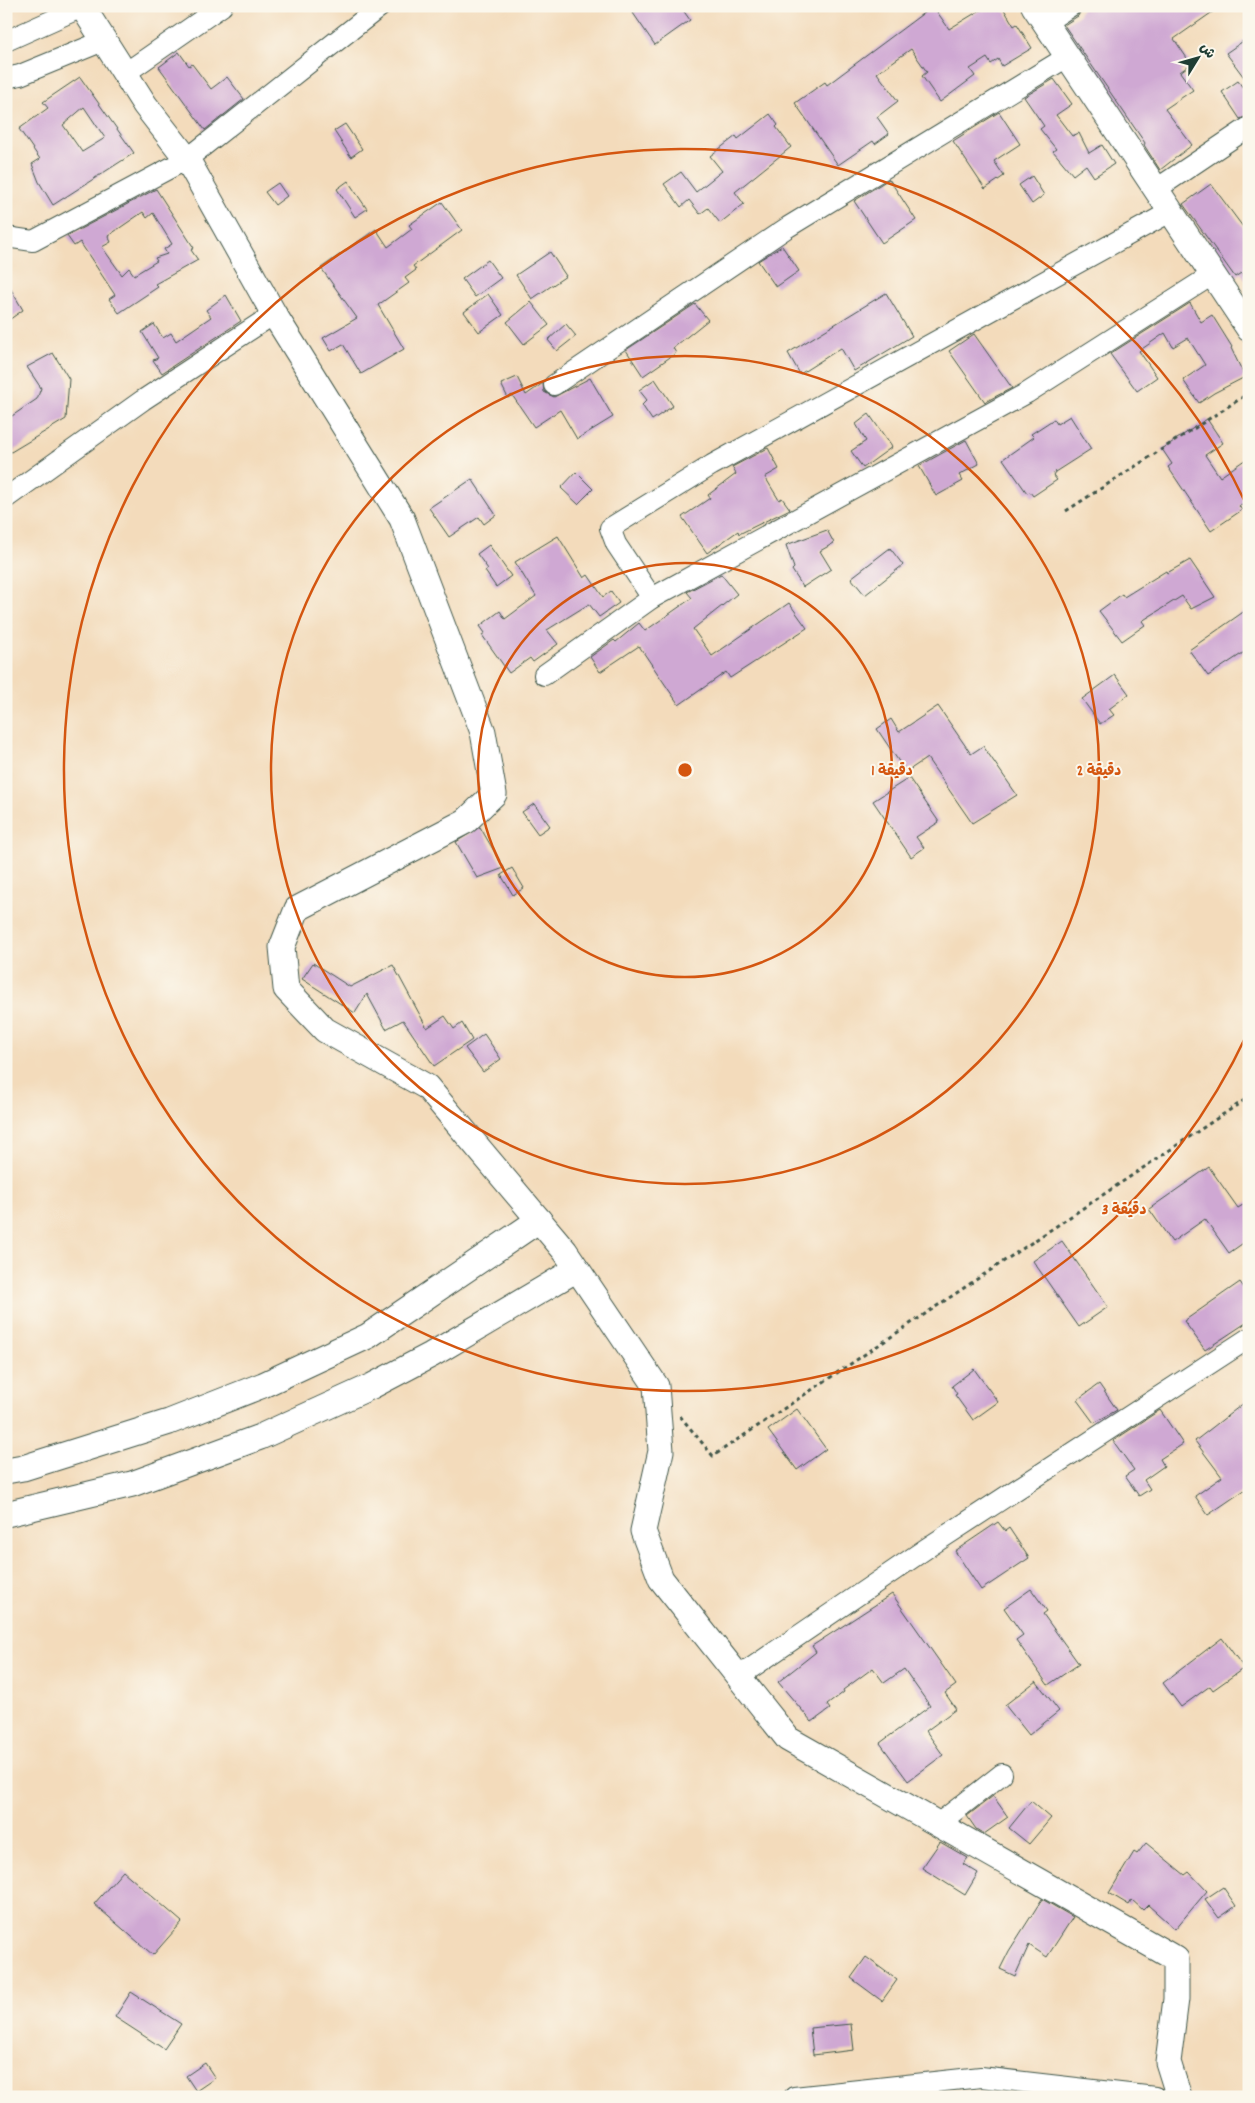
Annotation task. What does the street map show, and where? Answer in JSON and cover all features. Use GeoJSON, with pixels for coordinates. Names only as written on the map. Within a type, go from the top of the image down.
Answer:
{"type":"FeatureCollection","features":[{"type":"Feature","properties":{"kind":"street"},"geometry":{"type":"LineString","coordinates":[[6,41],[82,6],[103,42],[145,105],[188,159],[274,314],[402,519],[484,732],[494,794],[466,821],[297,909],[282,947],[286,988],[326,1030],[427,1087],[539,1220],[577,1269],[656,1386],[661,1452],[643,1531],[661,1579],[788,1739],[1176,1959],[1176,1999],[1168,2062],[1179,2097]]}},
{"type":"Feature","properties":{"kind":"street"},"geometry":{"type":"LineString","coordinates":[[124,74],[222,6]]}},
{"type":"Feature","properties":{"kind":"street"},"geometry":{"type":"LineString","coordinates":[[6,237],[33,241],[188,159],[381,6]]}},
{"type":"Feature","properties":{"kind":"street"},"geometry":{"type":"LineString","coordinates":[[1071,6],[1040,14],[1155,190],[1249,328]]}},
{"type":"Feature","properties":{"kind":"street"},"geometry":{"type":"LineString","coordinates":[[6,78],[20,75],[103,42]]}},
{"type":"Feature","properties":{"kind":"street"},"geometry":{"type":"LineString","coordinates":[[554,385],[788,227],[1067,57]]}},
{"type":"Feature","properties":{"kind":"street"},"geometry":{"type":"LineString","coordinates":[[1155,190],[1249,127]]}},
{"type":"Feature","properties":{"kind":"street"},"geometry":{"type":"LineString","coordinates":[[652,598],[616,544],[610,528],[712,465],[1170,212]]}},
{"type":"Feature","properties":{"kind":"street"},"geometry":{"type":"LineString","coordinates":[[544,675],[652,598],[1027,393],[1212,275]]}},
{"type":"Feature","properties":{"kind":"street"},"geometry":{"type":"LineString","coordinates":[[6,498],[143,400],[274,314]]}},
{"type":"Feature","properties":{"kind":"street"},"geometry":{"type":"LineString","coordinates":[[6,1471],[23,1468],[169,1422],[263,1385],[368,1336],[539,1220]]}},
{"type":"Feature","properties":{"kind":"street"},"geometry":{"type":"LineString","coordinates":[[6,1514],[132,1484],[260,1437],[372,1386],[430,1355],[577,1269]]}},
{"type":"Feature","properties":{"kind":"street"},"geometry":{"type":"LineString","coordinates":[[738,1677],[920,1553],[1191,1378],[1249,1338]]}},
{"type":"Feature","properties":{"kind":"street"},"geometry":{"type":"LineString","coordinates":[[938,1824],[1002,1774]]}},
{"type":"Feature","properties":{"kind":"street"},"geometry":{"type":"LineString","coordinates":[[794,2097],[981,2077],[1155,2097]]}},
{"type":"Feature","properties":{"kind":"path"},"geometry":{"type":"LineString","coordinates":[[1066,511],[1249,393]]}},
{"type":"Feature","properties":{"kind":"path"},"geometry":{"type":"LineString","coordinates":[[678,1414],[713,1456],[1249,1097]]}},
{"type":"Feature","properties":{"kind":"building"},"geometry":{"type":"Polygon","coordinates":[[[643,6],[680,6],[690,20],[655,45],[633,13],[643,6]]]}},
{"type":"Feature","properties":{"kind":"building"},"geometry":{"type":"Polygon","coordinates":[[[933,6],[949,29],[987,6],[1002,6],[1014,26],[1017,24],[1032,48],[1002,66],[998,59],[991,64],[987,58],[970,69],[975,76],[940,102],[922,76],[927,72],[911,49],[877,73],[898,101],[877,117],[889,134],[875,144],[873,141],[838,165],[795,103],[825,82],[827,85],[933,6]]]}},
{"type":"Feature","properties":{"kind":"building"},"geometry":{"type":"Polygon","coordinates":[[[1083,6],[1221,6],[1174,39],[1191,64],[1180,72],[1193,90],[1165,109],[1192,145],[1160,170],[1144,145],[1145,143],[1064,25],[1078,16],[1083,6]]]}},
{"type":"Feature","properties":{"kind":"building"},"geometry":{"type":"Polygon","coordinates":[[[1249,37],[1249,84],[1226,53],[1249,37]]]}},
{"type":"Feature","properties":{"kind":"building"},"geometry":{"type":"Polygon","coordinates":[[[179,52],[189,66],[192,64],[211,89],[227,77],[244,99],[205,130],[159,67],[179,52]]]}},
{"type":"Feature","properties":{"kind":"building"},"geometry":{"type":"Polygon","coordinates":[[[80,77],[134,153],[53,205],[39,182],[32,164],[40,159],[19,129],[48,108],[43,102],[80,77]],[[84,107],[63,125],[82,152],[105,138],[84,107]]]}},
{"type":"Feature","properties":{"kind":"building"},"geometry":{"type":"Polygon","coordinates":[[[1054,79],[1072,104],[1056,115],[1072,136],[1079,133],[1089,153],[1102,145],[1114,164],[1094,177],[1086,165],[1073,175],[1053,151],[1056,149],[1040,129],[1044,126],[1024,97],[1054,79]]]}},
{"type":"Feature","properties":{"kind":"building"},"geometry":{"type":"Polygon","coordinates":[[[1238,81],[1249,96],[1249,115],[1240,119],[1222,92],[1238,81]]]}},
{"type":"Feature","properties":{"kind":"building"},"geometry":{"type":"Polygon","coordinates":[[[999,112],[1020,144],[994,161],[1004,176],[985,189],[953,141],[999,112]]]}},
{"type":"Feature","properties":{"kind":"building"},"geometry":{"type":"Polygon","coordinates":[[[770,114],[778,125],[776,127],[791,147],[735,192],[744,204],[720,223],[708,208],[700,214],[689,200],[681,207],[664,184],[681,172],[696,192],[722,171],[710,156],[736,136],[738,139],[770,114]]]}},
{"type":"Feature","properties":{"kind":"building"},"geometry":{"type":"Polygon","coordinates":[[[345,124],[362,149],[351,157],[334,131],[345,124]]]}},
{"type":"Feature","properties":{"kind":"building"},"geometry":{"type":"Polygon","coordinates":[[[1032,176],[1044,195],[1032,204],[1019,185],[1032,176]]]}},
{"type":"Feature","properties":{"kind":"building"},"geometry":{"type":"Polygon","coordinates":[[[889,179],[916,220],[882,243],[854,201],[889,179]]]}},
{"type":"Feature","properties":{"kind":"building"},"geometry":{"type":"Polygon","coordinates":[[[348,181],[367,209],[355,217],[337,189],[348,181]]]}},
{"type":"Feature","properties":{"kind":"building"},"geometry":{"type":"Polygon","coordinates":[[[278,183],[287,196],[275,205],[265,192],[278,183]]]}},
{"type":"Feature","properties":{"kind":"building"},"geometry":{"type":"Polygon","coordinates":[[[1211,184],[1249,235],[1249,284],[1241,273],[1235,277],[1183,204],[1211,184]]]}},
{"type":"Feature","properties":{"kind":"building"},"geometry":{"type":"Polygon","coordinates":[[[156,189],[194,248],[191,250],[198,260],[155,284],[158,287],[119,313],[109,299],[115,295],[80,242],[74,246],[67,236],[156,189]],[[143,212],[108,236],[111,242],[102,247],[122,275],[129,268],[134,275],[157,261],[155,258],[167,254],[164,249],[172,244],[153,213],[147,218],[143,212]]]}},
{"type":"Feature","properties":{"kind":"building"},"geometry":{"type":"Polygon","coordinates":[[[442,202],[462,230],[413,266],[416,270],[405,278],[409,283],[378,305],[404,349],[361,374],[343,344],[331,351],[323,338],[357,318],[321,268],[376,229],[388,247],[412,229],[409,225],[442,202]]]}},
{"type":"Feature","properties":{"kind":"building"},"geometry":{"type":"Polygon","coordinates":[[[782,246],[799,271],[776,287],[758,261],[782,246]]]}},
{"type":"Feature","properties":{"kind":"building"},"geometry":{"type":"Polygon","coordinates":[[[550,252],[566,276],[532,299],[516,275],[550,252]]]}},
{"type":"Feature","properties":{"kind":"building"},"geometry":{"type":"Polygon","coordinates":[[[488,260],[501,278],[475,297],[462,279],[488,260]]]}},
{"type":"Feature","properties":{"kind":"building"},"geometry":{"type":"Polygon","coordinates":[[[6,281],[23,310],[6,322],[6,281]]]}},
{"type":"Feature","properties":{"kind":"building"},"geometry":{"type":"Polygon","coordinates":[[[886,293],[912,336],[854,371],[841,348],[800,374],[788,353],[886,293]]]}},
{"type":"Feature","properties":{"kind":"building"},"geometry":{"type":"Polygon","coordinates":[[[488,294],[503,315],[479,332],[464,312],[488,294]]]}},
{"type":"Feature","properties":{"kind":"building"},"geometry":{"type":"Polygon","coordinates":[[[226,295],[241,321],[162,373],[153,360],[158,358],[142,332],[154,324],[163,338],[171,333],[176,341],[211,317],[206,310],[226,295]]]}},
{"type":"Feature","properties":{"kind":"building"},"geometry":{"type":"Polygon","coordinates":[[[531,302],[549,325],[524,344],[507,322],[531,302]]]}},
{"type":"Feature","properties":{"kind":"building"},"geometry":{"type":"Polygon","coordinates":[[[1190,303],[1201,322],[1212,315],[1232,347],[1245,377],[1199,403],[1183,380],[1205,365],[1188,338],[1173,347],[1165,333],[1139,351],[1157,377],[1137,391],[1110,354],[1190,303]]]}},
{"type":"Feature","properties":{"kind":"building"},"geometry":{"type":"Polygon","coordinates":[[[695,304],[708,320],[673,348],[676,353],[643,376],[626,350],[695,304]]]}},
{"type":"Feature","properties":{"kind":"building"},"geometry":{"type":"Polygon","coordinates":[[[566,324],[576,336],[557,351],[548,340],[566,324]]]}},
{"type":"Feature","properties":{"kind":"building"},"geometry":{"type":"Polygon","coordinates":[[[974,334],[1012,388],[985,402],[949,351],[974,334]]]}},
{"type":"Feature","properties":{"kind":"building"},"geometry":{"type":"Polygon","coordinates":[[[53,353],[69,379],[66,419],[6,455],[6,420],[37,399],[41,388],[27,367],[53,353]]]}},
{"type":"Feature","properties":{"kind":"building"},"geometry":{"type":"Polygon","coordinates":[[[517,377],[526,395],[543,383],[544,392],[554,397],[590,378],[613,417],[577,439],[560,410],[534,427],[512,395],[508,398],[501,384],[517,377]]]}},
{"type":"Feature","properties":{"kind":"building"},"geometry":{"type":"Polygon","coordinates":[[[655,379],[673,406],[652,420],[642,405],[647,400],[639,390],[655,379]]]}},
{"type":"Feature","properties":{"kind":"building"},"geometry":{"type":"Polygon","coordinates":[[[869,414],[892,447],[863,468],[851,451],[866,441],[856,424],[869,414]]]}},
{"type":"Feature","properties":{"kind":"building"},"geometry":{"type":"Polygon","coordinates":[[[1070,416],[1091,449],[1055,472],[1053,475],[1057,480],[1033,496],[1030,492],[1027,493],[1003,459],[1034,437],[1031,434],[1054,419],[1057,424],[1070,416]]]}},
{"type":"Feature","properties":{"kind":"building"},"geometry":{"type":"Polygon","coordinates":[[[1207,419],[1223,443],[1205,455],[1220,477],[1249,457],[1249,499],[1239,506],[1242,510],[1211,531],[1168,467],[1172,464],[1162,449],[1207,419]]]}},
{"type":"Feature","properties":{"kind":"building"},"geometry":{"type":"Polygon","coordinates":[[[966,440],[979,464],[959,475],[963,481],[936,496],[919,466],[966,440]]]}},
{"type":"Feature","properties":{"kind":"building"},"geometry":{"type":"Polygon","coordinates":[[[768,448],[779,469],[765,477],[779,500],[782,498],[790,509],[739,534],[738,531],[707,553],[682,517],[710,498],[708,495],[736,474],[732,467],[768,448]]]}},
{"type":"Feature","properties":{"kind":"building"},"geometry":{"type":"Polygon","coordinates":[[[576,472],[593,489],[578,504],[561,488],[576,472]]]}},
{"type":"Feature","properties":{"kind":"building"},"geometry":{"type":"Polygon","coordinates":[[[472,479],[496,515],[484,524],[479,517],[449,537],[429,508],[472,479]]]}},
{"type":"Feature","properties":{"kind":"building"},"geometry":{"type":"Polygon","coordinates":[[[827,530],[834,543],[820,551],[831,569],[803,587],[792,570],[794,568],[786,545],[827,530]]]}},
{"type":"Feature","properties":{"kind":"building"},"geometry":{"type":"Polygon","coordinates":[[[558,536],[584,578],[588,575],[603,597],[611,591],[619,603],[599,617],[589,604],[547,630],[558,644],[533,662],[530,658],[509,673],[482,635],[485,633],[480,626],[500,611],[505,619],[536,596],[515,562],[558,536]]]}},
{"type":"Feature","properties":{"kind":"building"},"geometry":{"type":"Polygon","coordinates":[[[489,545],[511,576],[496,587],[485,571],[488,569],[477,554],[489,545]]]}},
{"type":"Feature","properties":{"kind":"building"},"geometry":{"type":"Polygon","coordinates":[[[890,548],[903,565],[865,595],[851,578],[890,548]]]}},
{"type":"Feature","properties":{"kind":"building"},"geometry":{"type":"Polygon","coordinates":[[[1190,560],[1215,597],[1191,609],[1182,596],[1142,621],[1145,625],[1122,641],[1099,611],[1122,594],[1124,597],[1166,571],[1167,573],[1190,560]]]}},
{"type":"Feature","properties":{"kind":"building"},"geometry":{"type":"Polygon","coordinates":[[[721,574],[737,594],[693,629],[712,656],[789,603],[807,628],[730,678],[726,672],[679,705],[639,646],[600,672],[590,657],[614,640],[616,642],[639,623],[645,631],[692,598],[687,592],[721,574]]]}},
{"type":"Feature","properties":{"kind":"building"},"geometry":{"type":"Polygon","coordinates":[[[1249,608],[1249,649],[1208,676],[1189,650],[1249,608]]]}},
{"type":"Feature","properties":{"kind":"building"},"geometry":{"type":"Polygon","coordinates":[[[1115,675],[1129,694],[1109,709],[1114,715],[1100,724],[1082,699],[1115,675]]]}},
{"type":"Feature","properties":{"kind":"building"},"geometry":{"type":"Polygon","coordinates":[[[938,706],[971,754],[983,746],[1017,795],[972,823],[927,758],[906,772],[877,729],[891,719],[899,732],[938,706]]]}},
{"type":"Feature","properties":{"kind":"building"},"geometry":{"type":"Polygon","coordinates":[[[909,778],[939,822],[916,837],[924,848],[911,857],[873,801],[909,778]]]}},
{"type":"Feature","properties":{"kind":"building"},"geometry":{"type":"Polygon","coordinates":[[[534,804],[550,826],[538,834],[522,812],[534,804]]]}},
{"type":"Feature","properties":{"kind":"building"},"geometry":{"type":"Polygon","coordinates":[[[480,827],[504,868],[477,878],[456,842],[480,827]]]}},
{"type":"Feature","properties":{"kind":"building"},"geometry":{"type":"Polygon","coordinates":[[[512,868],[524,888],[513,895],[501,875],[512,868]]]}},
{"type":"Feature","properties":{"kind":"building"},"geometry":{"type":"Polygon","coordinates":[[[313,963],[350,987],[393,965],[427,1028],[445,1016],[454,1029],[462,1023],[472,1040],[434,1066],[403,1020],[386,1029],[367,994],[355,1013],[302,979],[313,963]]]}},
{"type":"Feature","properties":{"kind":"building"},"geometry":{"type":"Polygon","coordinates":[[[484,1034],[501,1059],[483,1072],[465,1048],[484,1034]]]}},
{"type":"Feature","properties":{"kind":"building"},"geometry":{"type":"Polygon","coordinates":[[[1209,1167],[1238,1208],[1249,1201],[1249,1239],[1229,1253],[1205,1219],[1172,1242],[1149,1209],[1209,1167]]]}},
{"type":"Feature","properties":{"kind":"building"},"geometry":{"type":"Polygon","coordinates":[[[1062,1241],[1108,1307],[1079,1327],[1033,1261],[1062,1241]]]}},
{"type":"Feature","properties":{"kind":"building"},"geometry":{"type":"Polygon","coordinates":[[[1240,1282],[1249,1295],[1249,1321],[1205,1350],[1184,1321],[1240,1282]]]}},
{"type":"Feature","properties":{"kind":"building"},"geometry":{"type":"Polygon","coordinates":[[[974,1369],[998,1402],[973,1420],[955,1395],[957,1394],[952,1386],[974,1369]]]}},
{"type":"Feature","properties":{"kind":"building"},"geometry":{"type":"Polygon","coordinates":[[[1099,1384],[1117,1410],[1094,1423],[1077,1400],[1099,1384]]]}},
{"type":"Feature","properties":{"kind":"building"},"geometry":{"type":"Polygon","coordinates":[[[1249,1399],[1249,1487],[1208,1515],[1195,1496],[1222,1477],[1195,1441],[1249,1399]]]}},
{"type":"Feature","properties":{"kind":"building"},"geometry":{"type":"Polygon","coordinates":[[[797,1409],[826,1449],[797,1470],[768,1430],[797,1409]]]}},
{"type":"Feature","properties":{"kind":"building"},"geometry":{"type":"Polygon","coordinates":[[[1160,1410],[1183,1444],[1160,1459],[1164,1466],[1144,1480],[1150,1489],[1139,1496],[1125,1476],[1134,1470],[1113,1441],[1160,1410]]]}},
{"type":"Feature","properties":{"kind":"building"},"geometry":{"type":"Polygon","coordinates":[[[998,1522],[1005,1531],[1009,1528],[1029,1558],[981,1590],[955,1551],[998,1522]]]}},
{"type":"Feature","properties":{"kind":"building"},"geometry":{"type":"Polygon","coordinates":[[[1031,1589],[1047,1611],[1043,1614],[1079,1664],[1048,1685],[1016,1640],[1023,1635],[1004,1608],[1031,1589]]]}},
{"type":"Feature","properties":{"kind":"building"},"geometry":{"type":"Polygon","coordinates":[[[892,1594],[956,1685],[945,1693],[956,1709],[926,1731],[943,1755],[908,1781],[880,1743],[930,1706],[904,1669],[884,1683],[873,1668],[843,1690],[844,1692],[827,1705],[830,1709],[812,1722],[778,1682],[816,1652],[812,1646],[892,1594]]]}},
{"type":"Feature","properties":{"kind":"building"},"geometry":{"type":"Polygon","coordinates":[[[1222,1638],[1244,1668],[1213,1690],[1210,1686],[1181,1707],[1163,1683],[1222,1638]]]}},
{"type":"Feature","properties":{"kind":"building"},"geometry":{"type":"Polygon","coordinates":[[[1036,1681],[1059,1711],[1029,1735],[1005,1705],[1036,1681]]]}},
{"type":"Feature","properties":{"kind":"building"},"geometry":{"type":"Polygon","coordinates":[[[993,1796],[1008,1817],[984,1834],[976,1829],[967,1816],[993,1796]]]}},
{"type":"Feature","properties":{"kind":"building"},"geometry":{"type":"Polygon","coordinates":[[[1031,1801],[1051,1818],[1029,1844],[1009,1828],[1031,1801]]]}},
{"type":"Feature","properties":{"kind":"building"},"geometry":{"type":"Polygon","coordinates":[[[940,1842],[968,1858],[963,1864],[978,1873],[965,1895],[922,1868],[940,1842]]]}},
{"type":"Feature","properties":{"kind":"building"},"geometry":{"type":"Polygon","coordinates":[[[1146,1843],[1185,1875],[1189,1872],[1207,1891],[1175,1929],[1148,1905],[1143,1910],[1132,1900],[1129,1905],[1109,1893],[1134,1852],[1137,1854],[1146,1843]]]}},
{"type":"Feature","properties":{"kind":"building"},"geometry":{"type":"Polygon","coordinates":[[[123,1871],[182,1922],[153,1955],[94,1904],[123,1871]]]}},
{"type":"Feature","properties":{"kind":"building"},"geometry":{"type":"Polygon","coordinates":[[[1223,1887],[1236,1906],[1219,1918],[1205,1899],[1223,1887]]]}},
{"type":"Feature","properties":{"kind":"building"},"geometry":{"type":"Polygon","coordinates":[[[1042,1899],[1073,1917],[1047,1957],[1029,1945],[1015,1976],[1000,1969],[1009,1951],[1042,1899]]]}},
{"type":"Feature","properties":{"kind":"building"},"geometry":{"type":"Polygon","coordinates":[[[866,1957],[897,1980],[882,2001],[851,1978],[866,1957]]]}},
{"type":"Feature","properties":{"kind":"building"},"geometry":{"type":"Polygon","coordinates":[[[131,1992],[181,2024],[164,2049],[115,2017],[131,1992]]]}},
{"type":"Feature","properties":{"kind":"building"},"geometry":{"type":"Polygon","coordinates":[[[851,2024],[854,2050],[813,2055],[810,2028],[851,2024]]]}},
{"type":"Feature","properties":{"kind":"building"},"geometry":{"type":"Polygon","coordinates":[[[205,2063],[215,2078],[196,2091],[186,2076],[205,2063]]]}}]}
